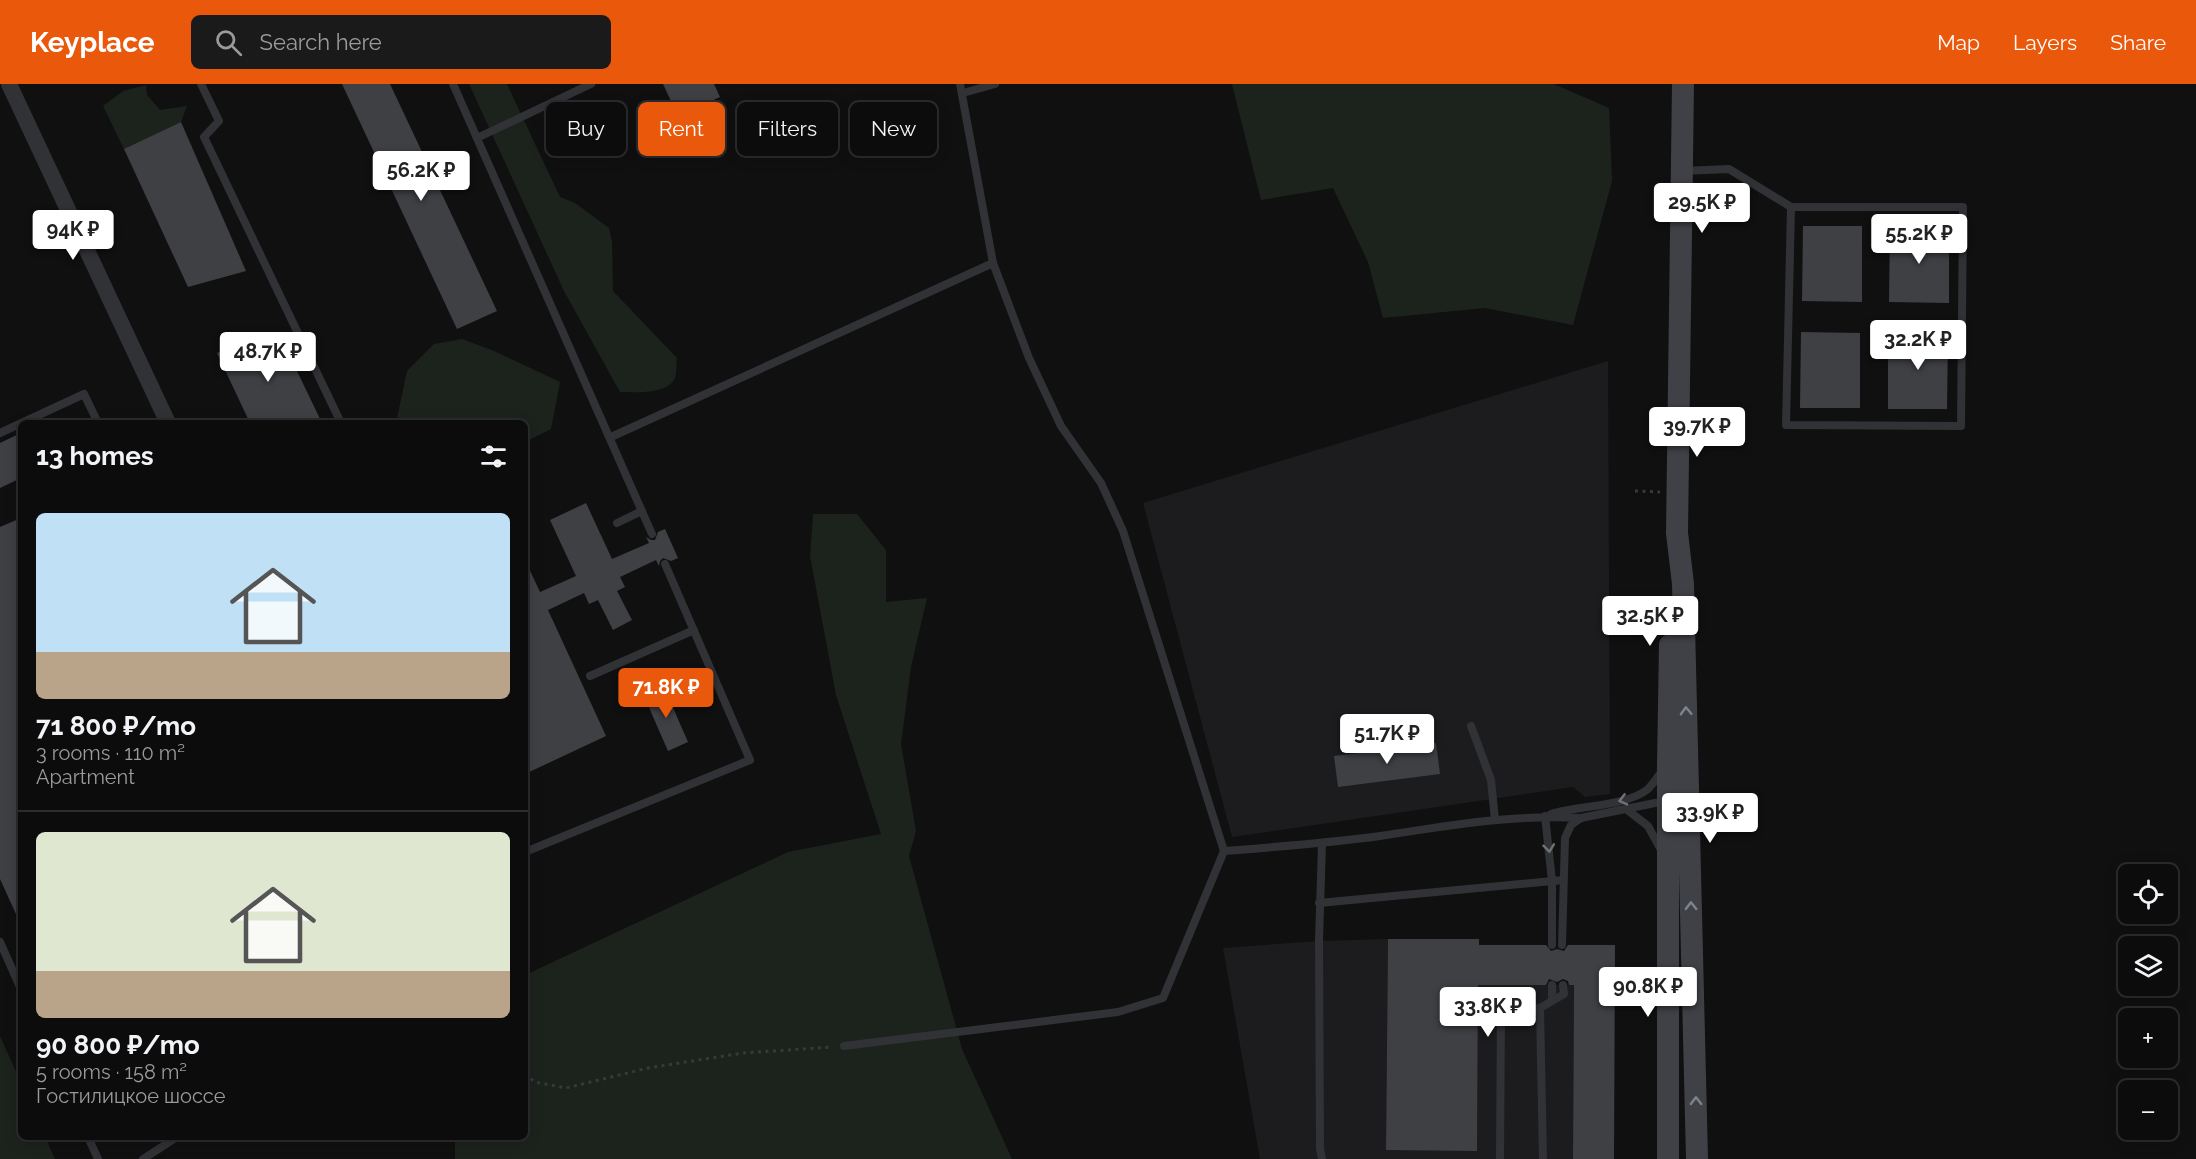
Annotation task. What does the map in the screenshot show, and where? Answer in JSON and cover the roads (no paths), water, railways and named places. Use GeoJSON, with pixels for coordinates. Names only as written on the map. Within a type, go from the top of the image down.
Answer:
{"type":"FeatureCollection","features":[{"type":"Feature","properties":{"kind":"main road"},"geometry":{"type":"LineString","coordinates":[[1668,1159],[1668,877],[1679,798],[1668,765],[1671,583],[1677,533],[1683,84]]}},
{"type":"Feature","properties":{"kind":"main road"},"geometry":{"type":"LineString","coordinates":[[1677,533],[1683,584],[1679,798],[1697,1159]]}},
{"type":"Feature","properties":{"kind":"street"},"geometry":{"type":"LineString","coordinates":[[9,84],[167,420]]}},
{"type":"Feature","properties":{"kind":"lane"},"geometry":{"type":"LineString","coordinates":[[201,84],[219,121],[204,137],[340,420]]}},
{"type":"Feature","properties":{"kind":"lane"},"geometry":{"type":"LineString","coordinates":[[453,84],[652,534]]}},
{"type":"Feature","properties":{"kind":"lane"},"geometry":{"type":"LineString","coordinates":[[477,138],[591,84]]}},
{"type":"Feature","properties":{"kind":"lane"},"geometry":{"type":"LineString","coordinates":[[844,1046],[1118,1012],[1163,998],[1224,852],[1123,531],[1101,483],[1060,426],[1029,358],[993,263],[962,88],[995,84]]}},
{"type":"Feature","properties":{"kind":"lane"},"geometry":{"type":"LineString","coordinates":[[1682,171],[1729,169],[1791,207],[1963,207],[1961,426],[1786,424],[1791,207]]}},
{"type":"Feature","properties":{"kind":"lane"},"geometry":{"type":"LineString","coordinates":[[611,437],[993,263]]}},
{"type":"Feature","properties":{"kind":"lane"},"geometry":{"type":"LineString","coordinates":[[28,420],[84,394],[97,420]]}},
{"type":"Feature","properties":{"kind":"lane"},"geometry":{"type":"LineString","coordinates":[[0,433],[18,425]]}},
{"type":"Feature","properties":{"kind":"lane"},"geometry":{"type":"LineString","coordinates":[[616,523],[642,511]]}},
{"type":"Feature","properties":{"kind":"lane"},"geometry":{"type":"LineString","coordinates":[[528,851],[750,760],[665,564]]}},
{"type":"Feature","properties":{"kind":"lane"},"geometry":{"type":"LineString","coordinates":[[590,676],[693,630]]}},
{"type":"Feature","properties":{"kind":"lane"},"geometry":{"type":"LineString","coordinates":[[1472,726],[1491,780],[1495,820]]}},
{"type":"Feature","properties":{"kind":"lane"},"geometry":{"type":"LineString","coordinates":[[1545,816],[1571,807],[1627,800],[1647,789],[1668,765]]}},
{"type":"Feature","properties":{"kind":"lane"},"geometry":{"type":"LineString","coordinates":[[1224,852],[1322,844],[1495,820],[1545,816],[1581,818],[1679,798]]}},
{"type":"Feature","properties":{"kind":"lane"},"geometry":{"type":"LineString","coordinates":[[1626,809],[1648,826],[1658,843],[1668,877]]}},
{"type":"Feature","properties":{"kind":"lane"},"geometry":{"type":"LineString","coordinates":[[1545,816],[1552,881],[1552,945]]}},
{"type":"Feature","properties":{"kind":"lane"},"geometry":{"type":"LineString","coordinates":[[1562,945],[1565,838],[1571,825],[1581,818]]}},
{"type":"Feature","properties":{"kind":"lane"},"geometry":{"type":"LineString","coordinates":[[1322,844],[1319,903],[1322,1159]]}},
{"type":"Feature","properties":{"kind":"lane"},"geometry":{"type":"LineString","coordinates":[[1319,903],[1563,880]]}},
{"type":"Feature","properties":{"kind":"lane"},"geometry":{"type":"LineString","coordinates":[[0,942],[18,982]]}},
{"type":"Feature","properties":{"kind":"lane"},"geometry":{"type":"LineString","coordinates":[[1552,985],[1552,1001]]}},
{"type":"Feature","properties":{"kind":"lane"},"geometry":{"type":"LineString","coordinates":[[1500,1159],[1502,1010],[1540,1008],[1564,994],[1563,986]]}},
{"type":"Feature","properties":{"kind":"lane"},"geometry":{"type":"LineString","coordinates":[[1540,1008],[1543,1159]]}},
{"type":"Feature","properties":{"kind":"lane"},"geometry":{"type":"LineString","coordinates":[[89,1140],[98,1159]]}},
{"type":"Feature","properties":{"kind":"lane"},"geometry":{"type":"LineString","coordinates":[[143,1159],[172,1140]]}}]}
